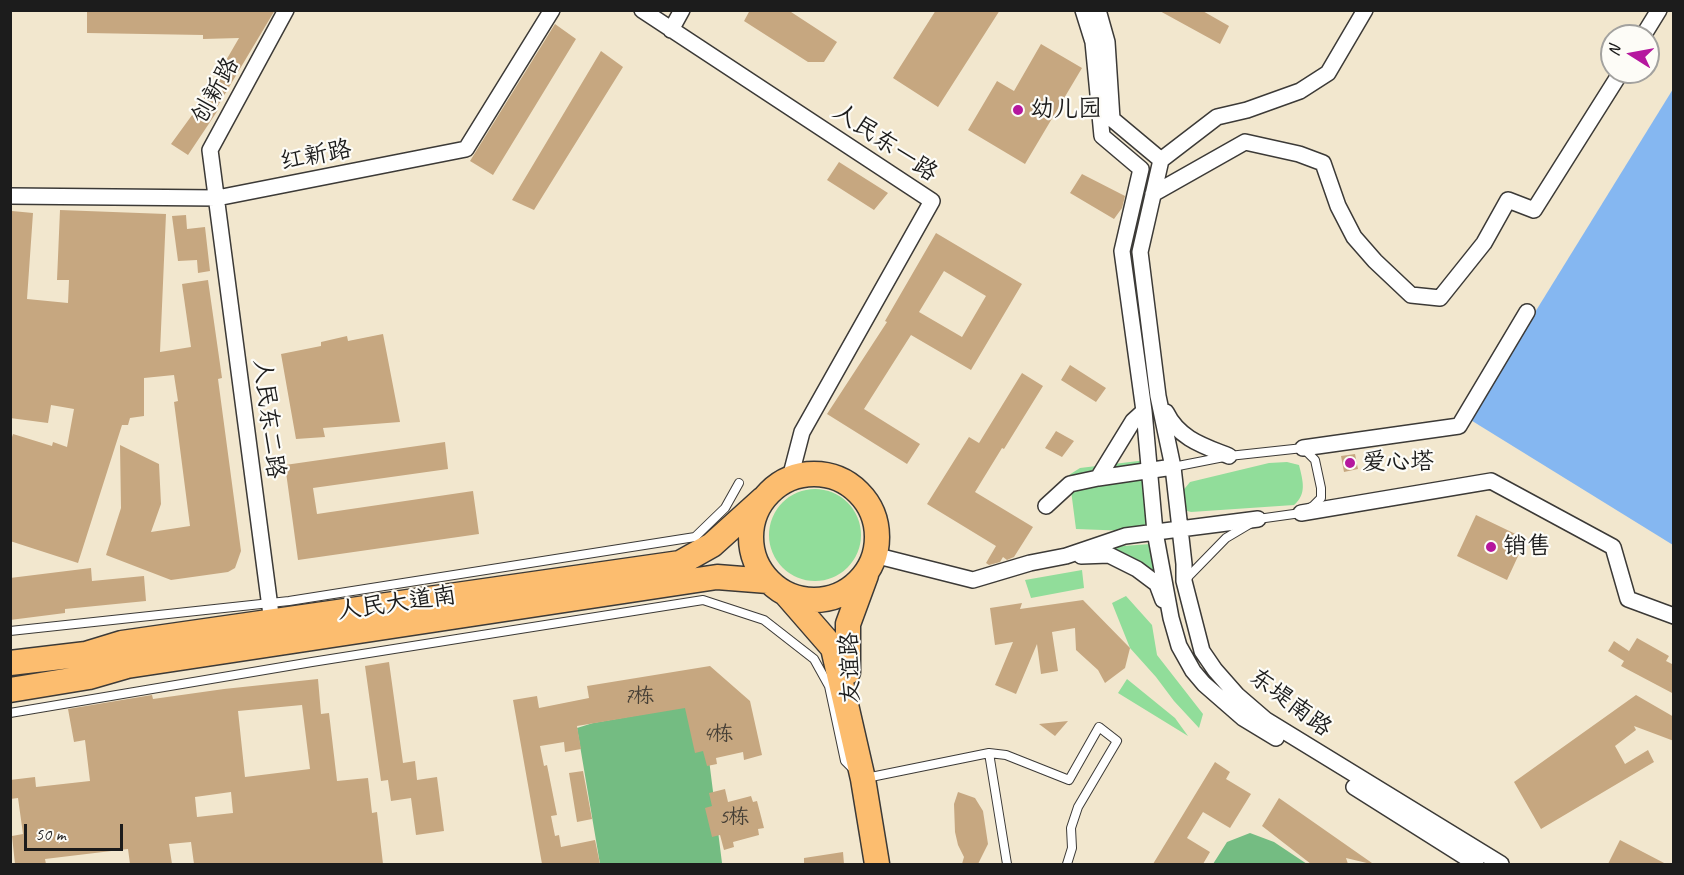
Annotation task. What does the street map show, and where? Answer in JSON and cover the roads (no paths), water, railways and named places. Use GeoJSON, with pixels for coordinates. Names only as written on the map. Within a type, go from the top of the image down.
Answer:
{"type":"FeatureCollection","features":[{"type":"Feature","properties":{"kind":"main road"},"geometry":{"type":"LineString","coordinates":[[809,473],[830,475],[848,483],[863,497],[873,515],[877,535],[871,562],[856,584],[841,595],[823,600],[804,600],[777,588],[758,567],[752,550],[751,532],[754,515],[763,500],[775,487],[790,478],[809,473]]}},
{"type":"Feature","properties":{"kind":"main road","name":"人民大道南"},"geometry":{"type":"LineString","coordinates":[[10,690],[89,677],[127,666],[274,633],[680,563],[712,545],[763,500]]}},
{"type":"Feature","properties":{"kind":"main road","name":"友谊路"},"geometry":{"type":"LineString","coordinates":[[871,562],[848,624],[847,649],[849,685],[878,864]]}},
{"type":"Feature","properties":{"kind":"main road","name":"人民大道南"},"geometry":{"type":"LineString","coordinates":[[10,663],[86,654],[122,643],[274,633],[717,577],[777,588]]}},
{"type":"Feature","properties":{"kind":"main road","name":"友谊路"},"geometry":{"type":"LineString","coordinates":[[777,588],[833,648],[862,774]]}},
{"type":"Feature","properties":{"kind":"street","name":"创新路"},"geometry":{"type":"LineString","coordinates":[[217,198],[210,150],[286,10]]}},
{"type":"Feature","properties":{"kind":"street","name":"红新路"},"geometry":{"type":"LineString","coordinates":[[10,196],[217,198],[466,149],[552,10]]}},
{"type":"Feature","properties":{"kind":"street","name":"人民东一路"},"geometry":{"type":"LineString","coordinates":[[642,10],[932,201],[802,432],[790,478]]}},
{"type":"Feature","properties":{"kind":"street"},"geometry":{"type":"LineString","coordinates":[[671,30],[682,10]]}},
{"type":"Feature","properties":{"kind":"street","name":"东堤南路"},"geometry":{"type":"LineString","coordinates":[[1083,10],[1093,42],[1102,136],[1141,169],[1122,251],[1144,411],[1155,532],[1171,618],[1179,646],[1193,670],[1214,694],[1243,718],[1476,864]]}},
{"type":"Feature","properties":{"kind":"street"},"geometry":{"type":"LineString","coordinates":[[1098,10],[1107,42],[1112,119],[1161,159],[1217,117],[1247,110],[1300,91],[1328,73],[1365,10]]}},
{"type":"Feature","properties":{"kind":"street"},"geometry":{"type":"LineString","coordinates":[[1650,24],[1659,10]]}},
{"type":"Feature","properties":{"kind":"street"},"geometry":{"type":"LineString","coordinates":[[1153,194],[1245,142],[1323,162],[1338,206],[1354,237],[1375,261],[1411,295],[1440,298],[1484,243],[1508,201],[1534,210],[1613,84]]}},
{"type":"Feature","properties":{"kind":"street","name":"东堤南路"},"geometry":{"type":"LineString","coordinates":[[1161,159],[1140,252],[1158,396],[1173,467],[1184,580],[1202,651],[1215,670],[1237,694],[1266,720],[1496,861]]}},
{"type":"Feature","properties":{"kind":"street","name":"人民东二路"},"geometry":{"type":"LineString","coordinates":[[217,198],[274,633]]}},
{"type":"Feature","properties":{"kind":"street"},"geometry":{"type":"LineString","coordinates":[[1304,448],[1460,426],[1527,312]]}},
{"type":"Feature","properties":{"kind":"street"},"geometry":{"type":"LineString","coordinates":[[1158,396],[1174,427],[1194,443],[1229,456]]}},
{"type":"Feature","properties":{"kind":"street"},"geometry":{"type":"LineString","coordinates":[[1098,478],[1133,422],[1144,411]]}},
{"type":"Feature","properties":{"kind":"street"},"geometry":{"type":"LineString","coordinates":[[1046,506],[1070,484],[1173,467]]}},
{"type":"Feature","properties":{"kind":"street"},"geometry":{"type":"LineString","coordinates":[[1301,513],[1491,481],[1613,547],[1628,599],[1674,615]]}},
{"type":"Feature","properties":{"kind":"street"},"geometry":{"type":"LineString","coordinates":[[871,562],[973,580],[1030,563],[1066,556],[1125,536],[1258,519]]}},
{"type":"Feature","properties":{"kind":"street"},"geometry":{"type":"LineString","coordinates":[[1066,556],[1109,555],[1137,569],[1157,584],[1171,618]]}},
{"type":"Feature","properties":{"kind":"lane"},"geometry":{"type":"LineString","coordinates":[[1173,467],[1229,456],[1304,448],[1315,460],[1322,488],[1321,498],[1301,513],[1258,519],[1226,538],[1184,580]]}},
{"type":"Feature","properties":{"kind":"lane"},"geometry":{"type":"LineString","coordinates":[[10,631],[289,601],[695,537],[725,508],[739,483]]}},
{"type":"Feature","properties":{"kind":"lane"},"geometry":{"type":"LineString","coordinates":[[10,713],[703,600],[764,620],[814,659],[829,686],[845,761],[862,774],[989,753],[1006,755],[1069,780],[1099,728],[1117,741],[1078,807],[1071,828],[1072,848],[1067,864]]}},
{"type":"Feature","properties":{"kind":"lane"},"geometry":{"type":"LineString","coordinates":[[989,753],[1007,864]]}},
{"type":"Feature","properties":{"kind":"water"},"geometry":{"type":"Polygon","coordinates":[[[1673,89],[1673,545],[1469,419],[1673,89]]]}},
{"type":"Feature","properties":{"kind":"place","name":"幼儿园"},"geometry":{"type":"Point","coordinates":[1018,110]}},
{"type":"Feature","properties":{"kind":"place","name":"爱心塔"},"geometry":{"type":"Point","coordinates":[1350,463]}},
{"type":"Feature","properties":{"kind":"place","name":"销售"},"geometry":{"type":"Point","coordinates":[1491,547]}}]}
